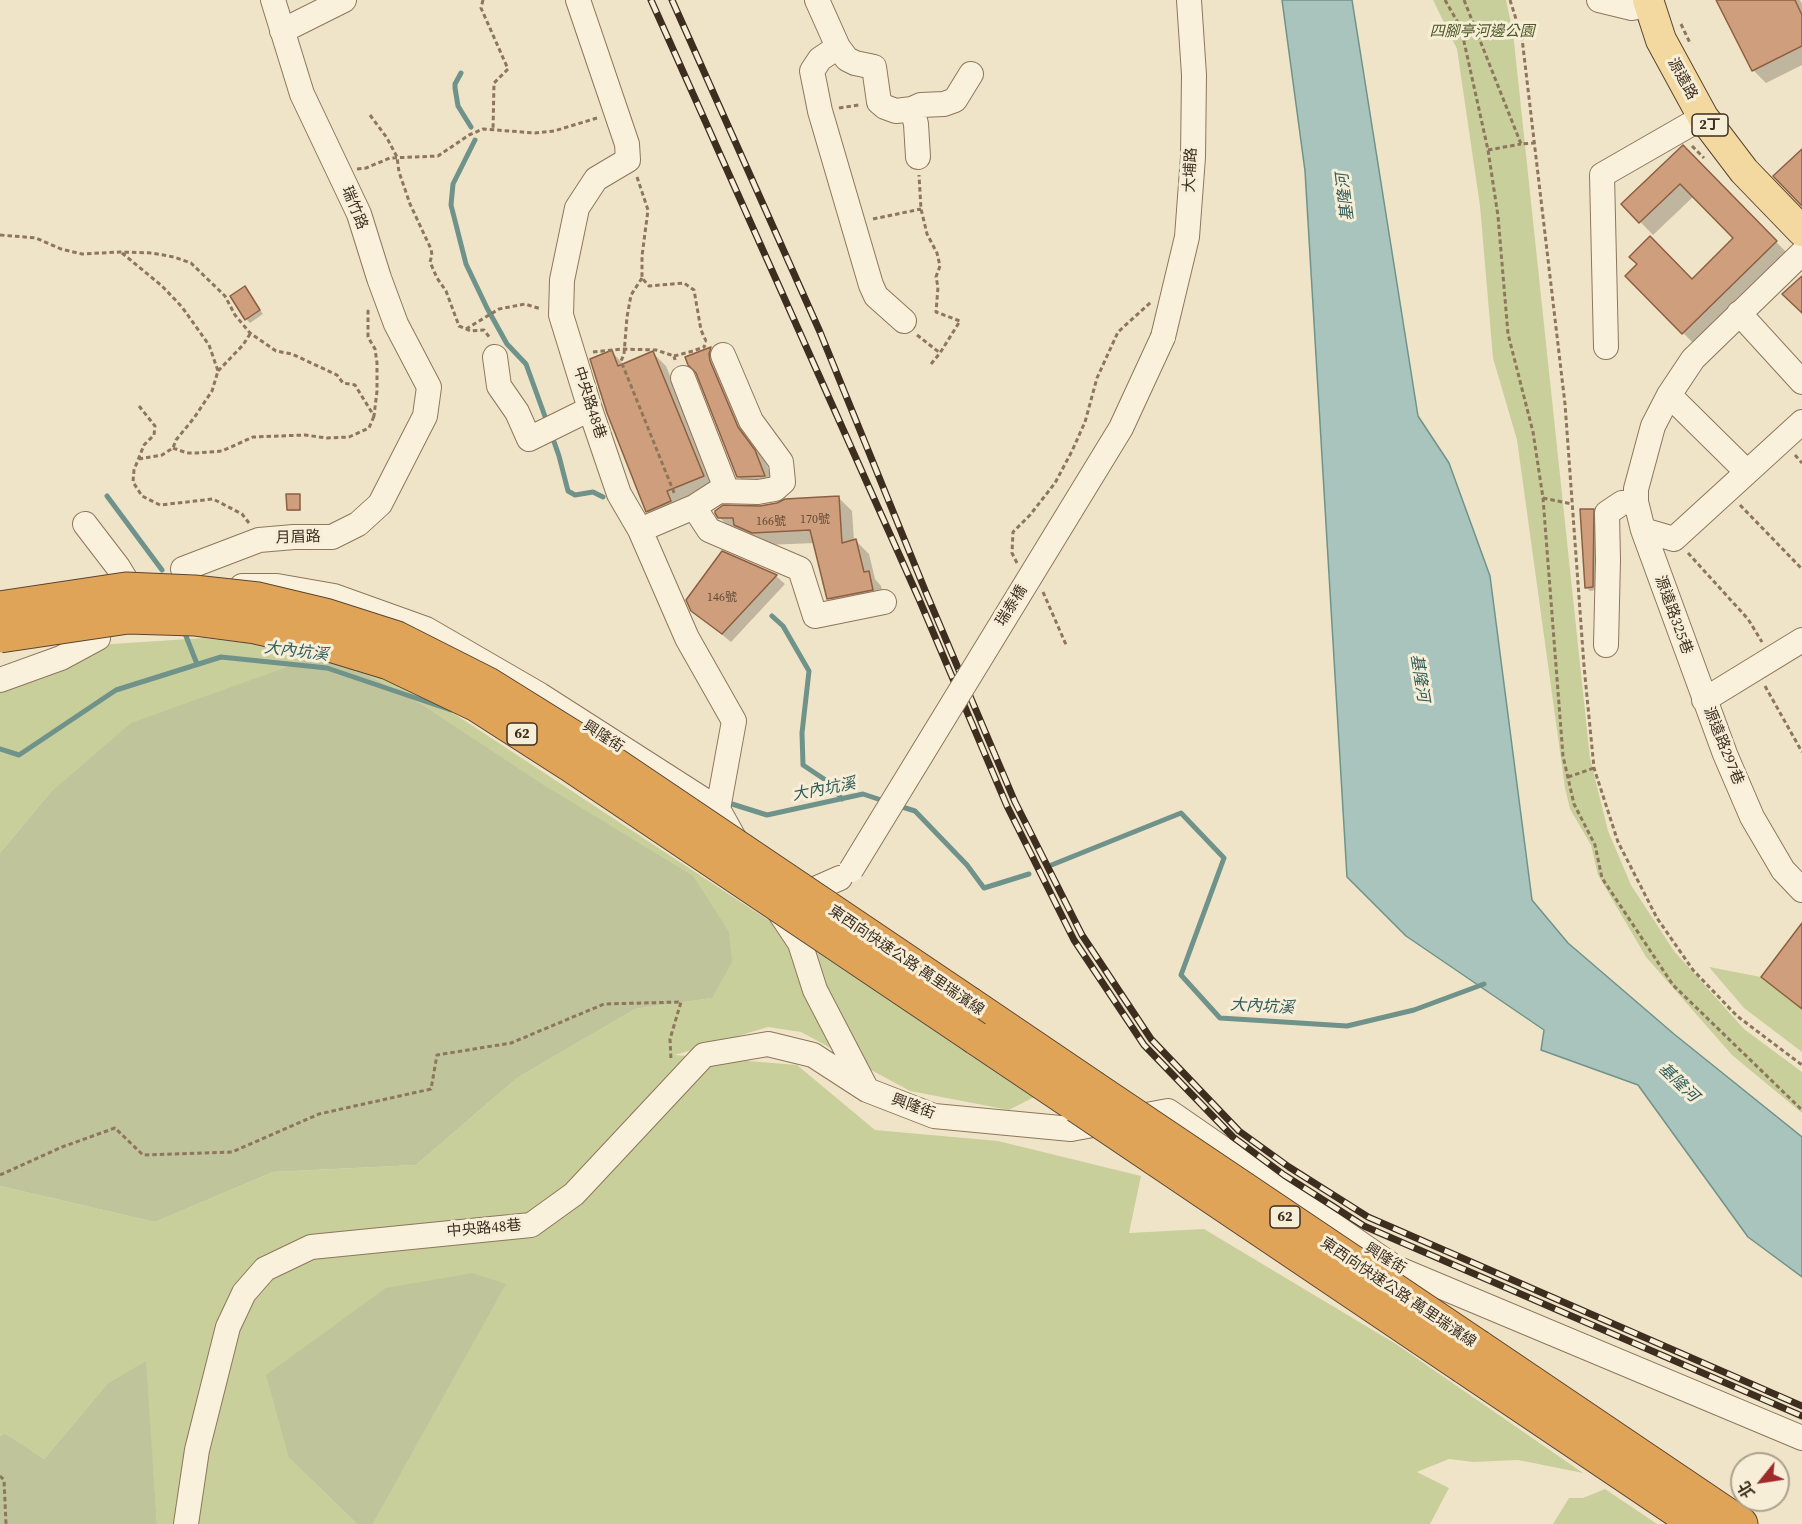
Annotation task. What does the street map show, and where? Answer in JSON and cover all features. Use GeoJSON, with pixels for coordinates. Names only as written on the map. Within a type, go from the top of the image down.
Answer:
{"type":"FeatureCollection","features":[{"type":"Feature","properties":{"kind":"highway","name":"東西向快速公路 萬里瑞濱線"},"geometry":{"type":"LineString","coordinates":[[0,608],[126,589],[194,592],[258,599],[325,615],[397,638],[488,684],[586,745],[970,1004],[1084,1096],[1471,1357],[1741,1524]]}},
{"type":"Feature","properties":{"kind":"highway","name":"東西向快速公路 萬里瑞濱線"},"geometry":{"type":"LineString","coordinates":[[0,636],[128,617],[194,619],[255,627],[320,642],[389,663],[477,705],[592,779],[976,1038],[1084,1096]]}},
{"type":"Feature","properties":{"kind":"highway","name":"東西向快速公路 萬里瑞濱線"},"geometry":{"type":"LineString","coordinates":[[1471,1357],[1697,1524]]}},
{"type":"Feature","properties":{"kind":"main road","name":"源遠路"},"geometry":{"type":"LineString","coordinates":[[1649,3],[1661,40],[1703,117],[1744,171],[1802,231]]}},
{"type":"Feature","properties":{"kind":"street","name":"瑞竹路"},"geometry":{"type":"LineString","coordinates":[[273,0],[302,94],[359,214],[396,324],[429,387],[424,416]]}},
{"type":"Feature","properties":{"kind":"street"},"geometry":{"type":"LineString","coordinates":[[282,31],[344,0]]}},
{"type":"Feature","properties":{"kind":"street"},"geometry":{"type":"LineString","coordinates":[[578,0],[627,144],[628,160]]}},
{"type":"Feature","properties":{"kind":"street"},"geometry":{"type":"LineString","coordinates":[[817,0],[838,47],[847,59],[874,67],[879,102],[885,107],[896,111],[921,105],[944,104],[955,100],[971,74]]}},
{"type":"Feature","properties":{"kind":"street","name":"大埔路"},"geometry":{"type":"LineString","coordinates":[[1163,337],[1187,237],[1193,157],[1194,75],[1189,0]]}},
{"type":"Feature","properties":{"kind":"street"},"geometry":{"type":"LineString","coordinates":[[1599,0],[1632,8],[1649,3]]}},
{"type":"Feature","properties":{"kind":"street"},"geometry":{"type":"LineString","coordinates":[[838,47],[820,59],[812,71],[820,111],[871,285],[876,296],[904,321]]}},
{"type":"Feature","properties":{"kind":"street"},"geometry":{"type":"LineString","coordinates":[[912,109],[916,124],[918,157]]}},
{"type":"Feature","properties":{"kind":"street"},"geometry":{"type":"LineString","coordinates":[[1606,347],[1602,175],[1703,117]]}},
{"type":"Feature","properties":{"kind":"street","name":"中央路48巷"},"geometry":{"type":"LineString","coordinates":[[628,160],[596,179],[577,208],[562,280],[561,315],[619,494],[640,530],[687,638],[734,721],[718,809]]}},
{"type":"Feature","properties":{"kind":"street","name":"源遠路325巷"},"geometry":{"type":"LineString","coordinates":[[1704,700],[1643,530],[1636,502],[1636,489],[1653,426],[1669,395],[1693,359],[1802,253]]}},
{"type":"Feature","properties":{"kind":"street"},"geometry":{"type":"LineString","coordinates":[[1739,313],[1802,382]]}},
{"type":"Feature","properties":{"kind":"street","name":"瑞泰橋"},"geometry":{"type":"LineString","coordinates":[[846,874],[1121,428],[1163,337]]}},
{"type":"Feature","properties":{"kind":"street"},"geometry":{"type":"LineString","coordinates":[[640,530],[689,509],[719,491],[758,492],[775,489],[783,482],[781,462],[751,421],[715,348]]}},
{"type":"Feature","properties":{"kind":"street"},"geometry":{"type":"LineString","coordinates":[[495,357],[499,386],[517,412],[529,439],[590,409]]}},
{"type":"Feature","properties":{"kind":"street"},"geometry":{"type":"LineString","coordinates":[[683,378],[727,491]]}},
{"type":"Feature","properties":{"kind":"street"},"geometry":{"type":"LineString","coordinates":[[1669,395],[1747,472]]}},
{"type":"Feature","properties":{"kind":"street","name":"月眉路"},"geometry":{"type":"LineString","coordinates":[[169,582],[259,540],[332,537],[358,524],[380,504],[424,416]]}},
{"type":"Feature","properties":{"kind":"street"},"geometry":{"type":"LineString","coordinates":[[1643,530],[1674,539],[1802,422]]}},
{"type":"Feature","properties":{"kind":"street"},"geometry":{"type":"LineString","coordinates":[[1606,645],[1607,513],[1622,503],[1636,502]]}},
{"type":"Feature","properties":{"kind":"street"},"geometry":{"type":"LineString","coordinates":[[689,509],[709,530],[800,568],[815,616],[884,602]]}},
{"type":"Feature","properties":{"kind":"street","name":"興隆街"},"geometry":{"type":"LineString","coordinates":[[85,524],[118,567],[135,595],[169,582],[277,586],[334,596],[426,629],[540,695],[718,809],[755,875],[800,943],[815,990],[867,1090],[934,1116],[1071,1129],[1168,1111],[1394,1267],[1802,1438]]}},
{"type":"Feature","properties":{"kind":"street"},"geometry":{"type":"LineString","coordinates":[[0,680],[62,658],[98,638]]}},
{"type":"Feature","properties":{"kind":"street","name":"源遠路297巷"},"geometry":{"type":"LineString","coordinates":[[1802,640],[1704,700],[1752,817],[1783,870],[1802,890]]}},
{"type":"Feature","properties":{"kind":"street"},"geometry":{"type":"LineString","coordinates":[[755,875],[785,890],[815,889],[846,874]]}},
{"type":"Feature","properties":{"kind":"street"},"geometry":{"type":"LineString","coordinates":[[800,943],[846,874]]}},
{"type":"Feature","properties":{"kind":"street","name":"中央路48巷"},"geometry":{"type":"LineString","coordinates":[[186,1524],[197,1450],[228,1328],[244,1293],[265,1269],[311,1247],[531,1225],[574,1194],[704,1055],[768,1044],[813,1056],[867,1090]]}},
{"type":"Feature","properties":{"kind":"path"},"geometry":{"type":"LineString","coordinates":[[483,0],[481,8],[508,69],[494,83],[494,130]]}},
{"type":"Feature","properties":{"kind":"path"},"geometry":{"type":"LineString","coordinates":[[1445,0],[1461,28],[1488,150],[1498,216],[1508,334],[1533,432],[1543,498],[1563,756],[1574,804],[1594,845],[1602,878],[1673,984],[1802,1110]]}},
{"type":"Feature","properties":{"kind":"path"},"geometry":{"type":"LineString","coordinates":[[1464,0],[1521,144]]}},
{"type":"Feature","properties":{"kind":"path"},"geometry":{"type":"LineString","coordinates":[[1681,23],[1695,51]]}},
{"type":"Feature","properties":{"kind":"path"},"geometry":{"type":"LineString","coordinates":[[820,111],[879,102]]}},
{"type":"Feature","properties":{"kind":"path"},"geometry":{"type":"LineString","coordinates":[[335,165],[350,169],[366,168],[390,158],[438,156],[469,135],[483,129],[535,133],[554,131],[616,113]]}},
{"type":"Feature","properties":{"kind":"path"},"geometry":{"type":"LineString","coordinates":[[370,115],[387,138],[397,157],[399,172],[410,204],[432,255],[430,262],[446,291],[459,326],[466,329],[484,330],[490,338],[495,357]]}},
{"type":"Feature","properties":{"kind":"path"},"geometry":{"type":"LineString","coordinates":[[1488,150],[1535,143]]}},
{"type":"Feature","properties":{"kind":"path"},"geometry":{"type":"LineString","coordinates":[[918,157],[921,209],[927,234],[937,253],[940,266],[936,277],[938,288],[936,312],[960,321],[931,364]]}},
{"type":"Feature","properties":{"kind":"path"},"geometry":{"type":"LineString","coordinates":[[628,160],[635,172],[648,210],[642,256],[642,278],[631,295],[621,361],[674,494],[689,509]]}},
{"type":"Feature","properties":{"kind":"path"},"geometry":{"type":"LineString","coordinates":[[850,215],[875,219],[921,209]]}},
{"type":"Feature","properties":{"kind":"path"},"geometry":{"type":"LineString","coordinates":[[0,235],[36,238],[61,249],[82,254],[152,253],[191,263],[225,296],[235,315],[250,333],[276,351],[292,354],[337,375],[343,383],[355,385],[374,416]]}},
{"type":"Feature","properties":{"kind":"path"},"geometry":{"type":"LineString","coordinates":[[120,252],[162,286],[182,307],[209,345],[218,371]]}},
{"type":"Feature","properties":{"kind":"path"},"geometry":{"type":"LineString","coordinates":[[642,278],[649,286],[684,283],[694,290],[701,330],[715,348]]}},
{"type":"Feature","properties":{"kind":"path"},"geometry":{"type":"LineString","coordinates":[[1020,569],[1012,553],[1013,532],[1030,516],[1054,483],[1072,451],[1084,422],[1097,378],[1118,332],[1143,308],[1175,286]]}},
{"type":"Feature","properties":{"kind":"path"},"geometry":{"type":"LineString","coordinates":[[466,329],[499,309],[525,304],[550,310],[561,307]]}},
{"type":"Feature","properties":{"kind":"path"},"geometry":{"type":"LineString","coordinates":[[173,448],[187,453],[222,452],[253,437],[305,435],[327,438],[349,437],[369,428],[374,416],[377,363],[375,349],[368,337],[368,311],[386,326],[396,324]]}},
{"type":"Feature","properties":{"kind":"path"},"geometry":{"type":"LineString","coordinates":[[904,321],[910,329],[940,353]]}},
{"type":"Feature","properties":{"kind":"path"},"geometry":{"type":"LineString","coordinates":[[139,459],[162,455],[173,448],[176,440],[212,391],[218,371],[243,345],[250,333]]}},
{"type":"Feature","properties":{"kind":"path"},"geometry":{"type":"LineString","coordinates":[[574,356],[604,350],[656,350],[674,356],[704,347],[715,348]]}},
{"type":"Feature","properties":{"kind":"path"},"geometry":{"type":"LineString","coordinates":[[674,356],[683,378]]}},
{"type":"Feature","properties":{"kind":"path"},"geometry":{"type":"LineString","coordinates":[[140,406],[155,426],[154,435],[144,445],[133,482],[142,496],[160,505],[213,499],[242,514],[259,540]]}},
{"type":"Feature","properties":{"kind":"path"},"geometry":{"type":"LineString","coordinates":[[1726,491],[1802,569]]}},
{"type":"Feature","properties":{"kind":"path"},"geometry":{"type":"LineString","coordinates":[[1543,498],[1572,504]]}},
{"type":"Feature","properties":{"kind":"path"},"geometry":{"type":"LineString","coordinates":[[1674,539],[1748,619],[1763,664],[1802,752]]}},
{"type":"Feature","properties":{"kind":"path"},"geometry":{"type":"LineString","coordinates":[[1036,585],[1043,593],[1067,647]]}},
{"type":"Feature","properties":{"kind":"path"},"geometry":{"type":"LineString","coordinates":[[1568,777],[1594,768]]}},
{"type":"Feature","properties":{"kind":"path"},"geometry":{"type":"LineString","coordinates":[[0,1175],[62,1146],[115,1128],[143,1155],[232,1152],[319,1114],[431,1089],[437,1055],[512,1043],[604,1004],[681,1002],[670,1039],[672,1089]]}},
{"type":"Feature","properties":{"kind":"path"},"geometry":{"type":"LineString","coordinates":[[0,1476],[4,1480],[6,1524]]}},
{"type":"Feature","properties":{"kind":"green space","name":"四腳亭河邊公園"},"geometry":{"type":"Polygon","coordinates":[[[1433,0],[1506,0],[1513,32],[1590,758],[1608,831],[1631,885],[1674,951],[1744,1029],[1802,1072],[1802,1113],[1732,1055],[1646,957],[1598,875],[1591,845],[1570,809],[1565,788],[1517,440],[1493,358],[1480,206],[1457,49],[1433,0]]]}},
{"type":"Feature","properties":{"kind":"green space"},"geometry":{"type":"Polygon","coordinates":[[[203,638],[296,649],[358,662],[447,709],[1036,1096],[1009,1110],[910,1091],[801,1032],[768,1027],[675,1055],[797,1065],[875,1130],[998,1141],[1141,1176],[1129,1233],[1204,1229],[1396,1344],[1583,1473],[1518,1460],[1473,1462],[1449,1459],[1417,1472],[1449,1488],[1430,1524],[373,1524],[505,1285],[473,1273],[289,1458],[357,1524],[157,1524],[145,1362],[108,1383],[44,1459],[5,1433],[0,1436],[0,1186],[155,1222],[273,1172],[416,1165],[517,1078],[635,1009],[711,998],[552,790],[425,706],[350,665],[50,793],[0,853],[0,687],[97,645],[203,638]]]}},
{"type":"Feature","properties":{"kind":"green space"},"geometry":{"type":"Polygon","coordinates":[[[304,661],[350,665],[425,706],[552,790],[693,876],[729,932],[732,962],[712,998],[635,1009],[517,1078],[416,1165],[273,1172],[155,1222],[0,1186],[0,853],[50,793],[131,723],[304,661]]]}},
{"type":"Feature","properties":{"kind":"green space"},"geometry":{"type":"Polygon","coordinates":[[[1709,967],[1761,977],[1802,1009],[1802,1052],[1744,1008],[1709,967]]]}},
{"type":"Feature","properties":{"kind":"green space"},"geometry":{"type":"Polygon","coordinates":[[[473,1273],[506,1284],[373,1524],[357,1524],[289,1458],[266,1375],[386,1288],[473,1273]]]}},
{"type":"Feature","properties":{"kind":"green space"},"geometry":{"type":"Polygon","coordinates":[[[146,1361],[157,1524],[0,1524],[0,1436],[5,1433],[44,1459],[108,1383],[146,1361]]]}},
{"type":"Feature","properties":{"kind":"green space"},"geometry":{"type":"Polygon","coordinates":[[[1605,1489],[1657,1524],[1553,1524],[1569,1498],[1583,1498],[1605,1489]]]}},
{"type":"Feature","properties":{"kind":"water","name":"基隆河"},"geometry":{"type":"Polygon","coordinates":[[[1282,0],[1352,0],[1418,416],[1449,463],[1490,576],[1532,900],[1568,943],[1674,1034],[1802,1137],[1802,1277],[1748,1237],[1638,1085],[1541,1050],[1544,1030],[1406,936],[1347,877],[1305,171],[1282,0]]]}},
{"type":"Feature","properties":{"kind":"building"},"geometry":{"type":"Polygon","coordinates":[[[1716,0],[1795,0],[1802,15],[1802,46],[1752,71],[1716,0]]]}},
{"type":"Feature","properties":{"kind":"building"},"geometry":{"type":"Polygon","coordinates":[[[1683,145],[1777,241],[1682,334],[1625,276],[1637,264],[1629,257],[1650,236],[1692,279],[1733,238],[1680,184],[1639,223],[1621,204],[1683,145]]]}},
{"type":"Feature","properties":{"kind":"building"},"geometry":{"type":"Polygon","coordinates":[[[1802,149],[1802,206],[1773,176],[1802,149]]]}},
{"type":"Feature","properties":{"kind":"building"},"geometry":{"type":"Polygon","coordinates":[[[1802,276],[1802,313],[1782,294],[1802,276]]]}},
{"type":"Feature","properties":{"kind":"building"},"geometry":{"type":"Polygon","coordinates":[[[245,286],[260,310],[245,320],[230,296],[245,286]]]}},
{"type":"Feature","properties":{"kind":"building"},"geometry":{"type":"Polygon","coordinates":[[[711,347],[710,361],[738,427],[755,450],[765,476],[737,477],[696,373],[688,365],[685,357],[711,347]]]}},
{"type":"Feature","properties":{"kind":"building"},"geometry":{"type":"Polygon","coordinates":[[[612,350],[618,366],[653,351],[704,476],[667,491],[671,501],[646,512],[607,413],[590,359],[612,350]]]}},
{"type":"Feature","properties":{"kind":"building"},"geometry":{"type":"Polygon","coordinates":[[[286,494],[300,494],[300,510],[287,510],[286,494]]]}},
{"type":"Feature","properties":{"kind":"building"},"geometry":{"type":"Polygon","coordinates":[[[839,496],[842,543],[856,539],[864,572],[869,571],[873,590],[827,599],[810,530],[752,533],[734,525],[733,518],[718,518],[715,513],[723,505],[760,506],[785,499],[839,496]]]}},
{"type":"Feature","properties":{"kind":"building"},"geometry":{"type":"Polygon","coordinates":[[[1580,509],[1594,509],[1593,587],[1585,588],[1580,509]]]}},
{"type":"Feature","properties":{"kind":"building"},"geometry":{"type":"Polygon","coordinates":[[[722,551],[777,575],[722,634],[691,611],[686,600],[722,551]]]}},
{"type":"Feature","properties":{"kind":"building"},"geometry":{"type":"Polygon","coordinates":[[[1802,923],[1802,1009],[1761,977],[1802,923]]]}},
{"type":"Feature","properties":{"kind":"waterway"},"geometry":{"type":"LineString","coordinates":[[461,73],[455,84],[458,106],[471,127]]}},
{"type":"Feature","properties":{"kind":"waterway"},"geometry":{"type":"LineString","coordinates":[[475,140],[453,184],[451,205],[466,264],[507,344],[526,364],[547,422]]}},
{"type":"Feature","properties":{"kind":"waterway"},"geometry":{"type":"LineString","coordinates":[[552,436],[568,491],[575,495],[593,492],[603,497]]}},
{"type":"Feature","properties":{"kind":"waterway"},"geometry":{"type":"LineString","coordinates":[[107,496],[162,570]]}},
{"type":"Feature","properties":{"kind":"waterway"},"geometry":{"type":"LineString","coordinates":[[772,616],[783,626],[809,671],[802,733],[803,765],[827,781],[842,799]]}},
{"type":"Feature","properties":{"kind":"waterway"},"geometry":{"type":"LineString","coordinates":[[184,631],[197,664]]}},
{"type":"Feature","properties":{"kind":"waterway","name":"大內坑溪"},"geometry":{"type":"LineString","coordinates":[[0,749],[19,755],[116,690],[221,657],[327,668],[451,710]]}},
{"type":"Feature","properties":{"kind":"waterway","name":"大內坑溪"},"geometry":{"type":"LineString","coordinates":[[732,804],[767,815],[863,794],[884,801]]}},
{"type":"Feature","properties":{"kind":"waterway","name":"大內坑溪"},"geometry":{"type":"LineString","coordinates":[[899,806],[915,811],[967,865],[984,888],[1029,874]]}},
{"type":"Feature","properties":{"kind":"waterway","name":"大內坑溪"},"geometry":{"type":"LineString","coordinates":[[1049,866],[1181,813],[1224,858],[1181,975],[1220,1018],[1347,1026],[1414,1010],[1484,984]]}},
{"type":"Feature","properties":{"kind":"railway"},"geometry":{"type":"LineString","coordinates":[[651,0],[919,599],[1007,806],[1074,940],[1144,1045],[1233,1137],[1284,1175],[1364,1226],[1802,1416]]}},
{"type":"Feature","properties":{"kind":"railway"},"geometry":{"type":"LineString","coordinates":[[672,0],[820,332],[927,595],[1015,802],[1082,935],[1151,1039],[1239,1131],[1289,1167],[1368,1217],[1802,1406]]}}]}
